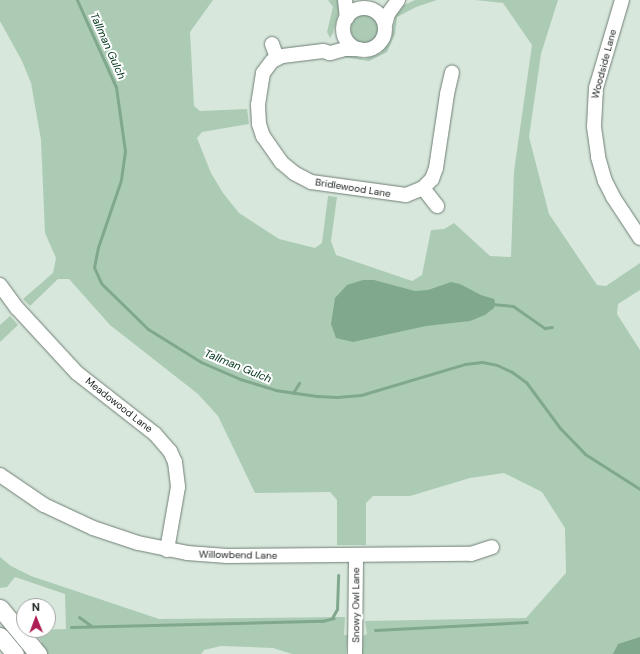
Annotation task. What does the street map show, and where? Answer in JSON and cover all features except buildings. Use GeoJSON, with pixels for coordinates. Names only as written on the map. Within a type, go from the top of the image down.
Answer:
{"type":"FeatureCollection","features":[{"type":"Feature","properties":{"kind":"main road"},"geometry":{"type":"LineString","coordinates":[[0,608],[38,654]]}},
{"type":"Feature","properties":{"kind":"main road"},"geometry":{"type":"LineString","coordinates":[[0,636],[15,654]]}},
{"type":"Feature","properties":{"kind":"street"},"geometry":{"type":"LineString","coordinates":[[345,0],[347,40],[359,49]]}},
{"type":"Feature","properties":{"kind":"street"},"geometry":{"type":"LineString","coordinates":[[323,51],[339,37],[345,24],[355,11],[364,6],[388,0]]}},
{"type":"Feature","properties":{"kind":"street"},"geometry":{"type":"LineString","coordinates":[[272,44],[277,58],[290,54],[323,51],[330,53],[345,49],[368,50],[380,43],[384,34],[388,14],[398,0]]}},
{"type":"Feature","properties":{"kind":"street","name":"Woodside Lane"},"geometry":{"type":"LineString","coordinates":[[622,0],[596,88],[594,127],[600,165],[607,185],[640,238]]}},
{"type":"Feature","properties":{"kind":"street"},"geometry":{"type":"LineString","coordinates":[[364,6],[379,15],[385,25]]}},
{"type":"Feature","properties":{"kind":"street","name":"Bridlewood Lane"},"geometry":{"type":"LineString","coordinates":[[277,58],[269,64],[263,74],[258,95],[258,111],[261,130],[266,142],[276,156],[287,167],[303,178],[321,184],[406,195],[424,188]]}},
{"type":"Feature","properties":{"kind":"street"},"geometry":{"type":"LineString","coordinates":[[437,206],[424,188],[432,179],[436,168],[446,94],[452,73]]}},
{"type":"Feature","properties":{"kind":"street","name":"Meadowood Lane"},"geometry":{"type":"LineString","coordinates":[[0,285],[17,308],[77,373],[155,434],[170,450],[175,462],[178,487],[167,550]]}},
{"type":"Feature","properties":{"kind":"street","name":"Willowbend Lane"},"geometry":{"type":"LineString","coordinates":[[0,475],[34,499],[66,516],[117,537],[167,550],[227,556],[471,554],[492,547]]}},
{"type":"Feature","properties":{"kind":"street","name":"Snowy Owl Lane"},"geometry":{"type":"LineString","coordinates":[[355,654],[356,555]]}},
{"type":"Feature","properties":{"kind":"shaded area"},"geometry":{"type":"Polygon","coordinates":[[[0,0],[213,0],[190,32],[194,106],[200,111],[247,109],[249,124],[202,132],[197,138],[211,173],[223,193],[239,213],[279,239],[315,248],[322,243],[328,196],[337,197],[331,241],[336,255],[412,281],[422,275],[431,230],[444,229],[454,223],[490,256],[511,257],[514,171],[532,45],[503,3],[475,0],[558,0],[541,54],[529,137],[549,214],[597,285],[606,286],[640,263],[640,290],[618,304],[617,314],[640,350],[640,654],[362,654],[363,636],[367,634],[365,621],[526,618],[566,573],[565,528],[542,492],[504,473],[470,478],[410,496],[373,496],[366,503],[366,545],[337,545],[337,500],[330,492],[255,493],[218,416],[198,394],[110,325],[69,279],[58,279],[30,306],[23,299],[53,273],[56,258],[45,233],[41,140],[31,83],[22,61],[0,21],[0,0]]]}},
{"type":"Feature","properties":{"kind":"shaded area"},"geometry":{"type":"Polygon","coordinates":[[[328,0],[340,0],[340,8],[333,33],[330,38],[327,32],[333,7],[328,0]]]}},
{"type":"Feature","properties":{"kind":"shaded area"},"geometry":{"type":"Polygon","coordinates":[[[415,0],[437,0],[416,7],[397,17],[395,34],[387,52],[369,61],[342,57],[346,55],[365,59],[381,53],[391,40],[396,14],[400,7],[415,0]]]}},
{"type":"Feature","properties":{"kind":"shaded area"},"geometry":{"type":"Polygon","coordinates":[[[365,15],[375,19],[379,29],[375,39],[365,43],[355,39],[351,29],[355,19],[365,15]]]}},
{"type":"Feature","properties":{"kind":"shaded area"},"geometry":{"type":"Polygon","coordinates":[[[363,280],[374,280],[415,291],[428,290],[451,282],[460,284],[481,295],[494,299],[494,308],[485,315],[470,321],[426,326],[353,342],[336,338],[331,324],[335,298],[347,285],[363,280]]]}},
{"type":"Feature","properties":{"kind":"shaded area"},"geometry":{"type":"Polygon","coordinates":[[[10,316],[18,325],[0,342],[0,325],[10,316]]]}},
{"type":"Feature","properties":{"kind":"shaded area"},"geometry":{"type":"Polygon","coordinates":[[[0,557],[11,566],[31,576],[159,619],[345,617],[344,635],[348,635],[346,654],[292,654],[273,648],[221,646],[204,650],[201,654],[46,654],[39,645],[42,642],[39,638],[56,638],[56,629],[66,629],[65,594],[15,577],[7,587],[0,588],[0,557]]]}},
{"type":"Feature","properties":{"kind":"shaded area"},"geometry":{"type":"Polygon","coordinates":[[[640,637],[640,654],[613,654],[618,644],[640,637]]]}},
{"type":"Feature","properties":{"kind":"waterway","name":"Tallman Gulch"},"geometry":{"type":"LineString","coordinates":[[77,0],[116,87],[125,151],[121,180],[98,247],[94,267],[101,283],[148,329],[201,362],[240,379],[275,390],[317,396],[337,397],[361,395],[465,364],[482,362],[497,365],[512,372],[526,382],[560,428],[585,454],[640,489]]}},
{"type":"Feature","properties":{"kind":"waterway"},"geometry":{"type":"LineString","coordinates":[[491,304],[513,306],[545,328],[552,327]]}},
{"type":"Feature","properties":{"kind":"waterway"},"geometry":{"type":"LineString","coordinates":[[293,393],[299,383]]}},
{"type":"Feature","properties":{"kind":"waterway"},"geometry":{"type":"LineString","coordinates":[[332,618],[337,609],[338,575]]}},
{"type":"Feature","properties":{"kind":"waterway"},"geometry":{"type":"LineString","coordinates":[[79,617],[90,625]]}},
{"type":"Feature","properties":{"kind":"waterway"},"geometry":{"type":"LineString","coordinates":[[71,627],[322,621],[334,618]]}},
{"type":"Feature","properties":{"kind":"waterway"},"geometry":{"type":"LineString","coordinates":[[375,630],[527,622]]}}]}
